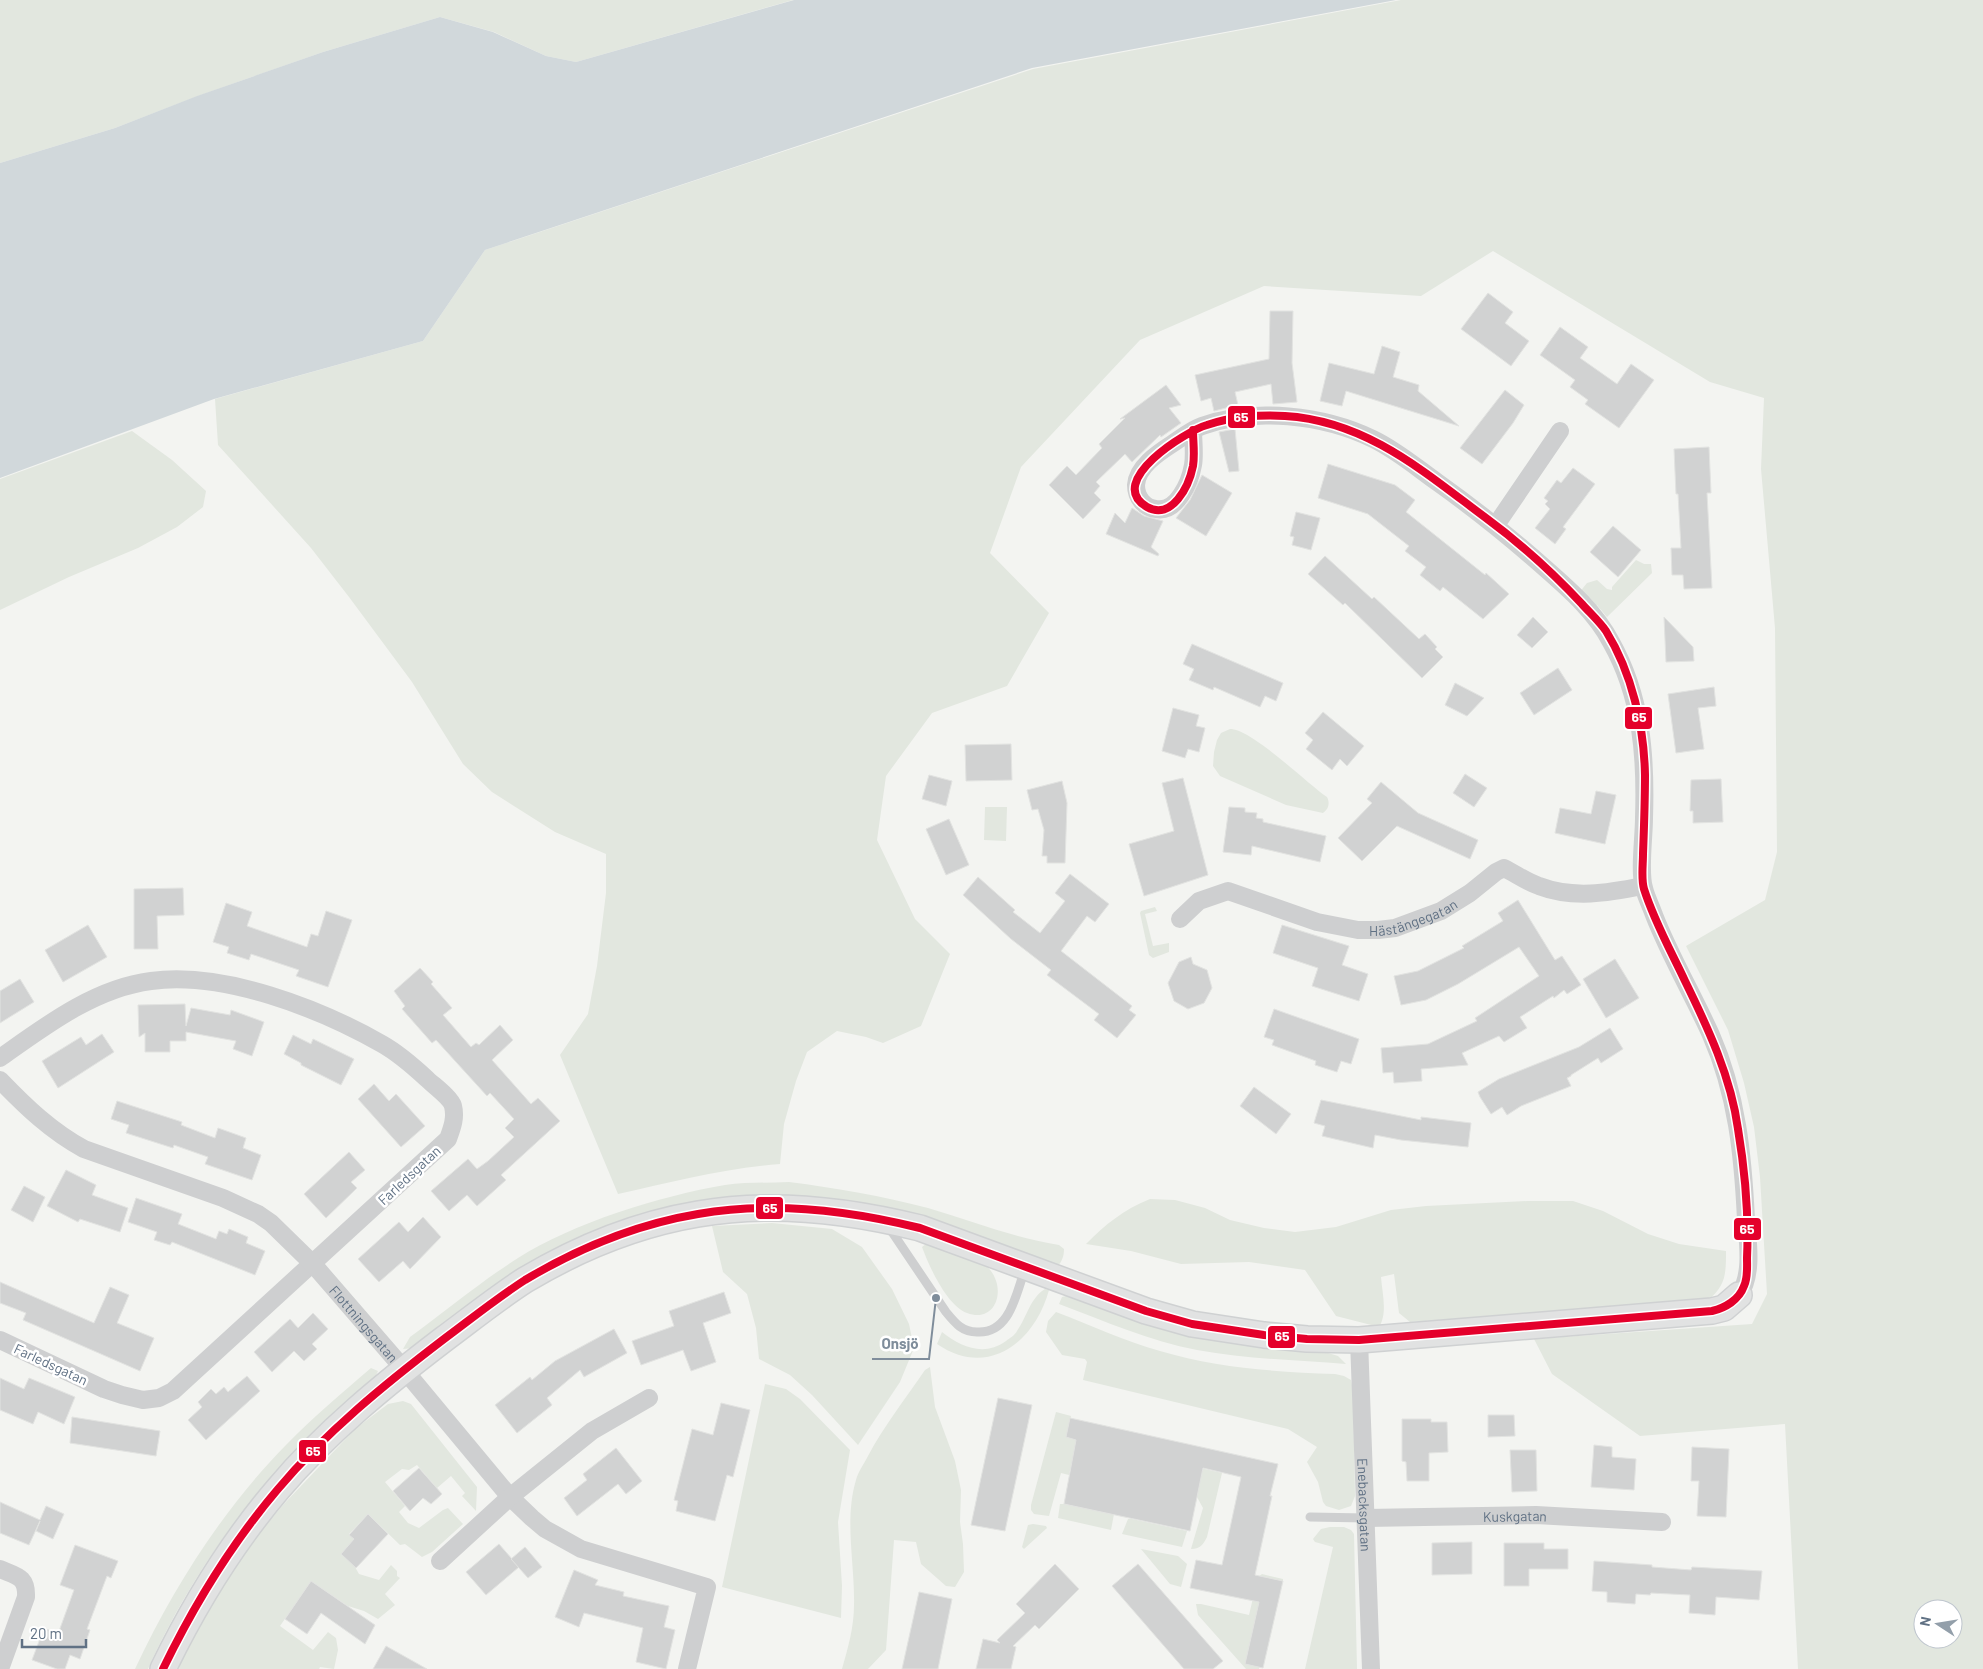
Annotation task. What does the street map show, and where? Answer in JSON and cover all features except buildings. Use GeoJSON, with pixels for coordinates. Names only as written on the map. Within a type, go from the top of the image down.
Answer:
{"type":"FeatureCollection","features":[{"type":"Feature","properties":{"kind":"street"},"geometry":{"type":"LineString","coordinates":[[163,1669],[209,1584],[240,1538],[278,1489],[339,1426],[404,1370],[525,1281],[571,1255],[645,1227],[698,1214],[756,1209],[816,1209],[882,1218],[920,1228],[1146,1311],[1192,1324],[1272,1336],[1307,1339],[1359,1340],[1712,1311],[1724,1308],[1739,1295],[1744,1288],[1746,1277],[1748,1245],[1744,1177],[1738,1125],[1728,1085],[1712,1039],[1662,934],[1643,886],[1644,751],[1634,697],[1617,652],[1604,628],[1568,589],[1496,525],[1393,450],[1380,443],[1351,430],[1305,418],[1285,416],[1216,422],[1193,430]]}},
{"type":"Feature","properties":{"kind":"street"},"geometry":{"type":"LineString","coordinates":[[1496,525],[1560,431]]}},
{"type":"Feature","properties":{"kind":"street","name":"Hästängegatan"},"geometry":{"type":"LineString","coordinates":[[1180,919],[1199,902],[1228,891],[1317,922],[1358,930],[1395,928],[1414,923],[1441,911],[1504,868],[1537,886],[1555,892],[1577,894],[1612,892],[1643,886]]}},
{"type":"Feature","properties":{"kind":"street","name":"Farledsgatan"},"geometry":{"type":"LineString","coordinates":[[0,1058],[50,1024],[104,993],[127,985],[152,980],[202,980],[232,985],[303,1007],[344,1024],[383,1044],[412,1065],[452,1104],[454,1120],[448,1139],[173,1391],[158,1398],[143,1400],[112,1392],[0,1340]]}},
{"type":"Feature","properties":{"kind":"street","name":"Flottningsgatan"},"geometry":{"type":"LineString","coordinates":[[0,1080],[32,1112],[64,1138],[97,1155],[223,1198],[258,1214],[272,1223],[313,1264],[510,1498],[545,1529],[581,1549],[708,1587],[687,1669]]}},
{"type":"Feature","properties":{"kind":"street","name":"Enebacksgatan"},"geometry":{"type":"LineString","coordinates":[[1359,1340],[1370,1669]]}},
{"type":"Feature","properties":{"kind":"street"},"geometry":{"type":"LineString","coordinates":[[440,1561],[510,1498],[592,1432],[650,1398]]}},
{"type":"Feature","properties":{"kind":"street","name":"Kuskgatan"},"geometry":{"type":"LineString","coordinates":[[1366,1518],[1536,1515],[1662,1522]]}},
{"type":"Feature","properties":{"kind":"street"},"geometry":{"type":"LineString","coordinates":[[0,1569],[22,1579],[26,1586],[26,1597],[0,1669]]}},
{"type":"Feature","properties":{"kind":"lane"},"geometry":{"type":"LineString","coordinates":[[882,1218],[895,1234],[946,1312],[956,1325],[968,1332],[983,1333],[995,1330],[1006,1318],[1026,1267]]}},
{"type":"Feature","properties":{"kind":"lane"},"geometry":{"type":"LineString","coordinates":[[1310,1517],[1366,1518]]}},
{"type":"Feature","properties":{"kind":"shaded area"},"geometry":{"type":"Polygon","coordinates":[[[0,0],[793,0],[576,62],[546,56],[494,32],[440,17],[323,52],[198,96],[115,128],[0,163],[0,0]]]}},
{"type":"Feature","properties":{"kind":"shaded area"},"geometry":{"type":"Polygon","coordinates":[[[794,0],[1396,0],[1032,68],[485,250],[423,341],[214,399],[0,478],[0,163],[115,128],[197,96],[323,52],[440,17],[493,32],[546,56],[576,62],[794,0]]]}},
{"type":"Feature","properties":{"kind":"shaded area"},"geometry":{"type":"Polygon","coordinates":[[[1401,0],[1983,0],[1983,1669],[1798,1669],[1785,1424],[1640,1436],[1552,1374],[1534,1339],[1752,1324],[1767,1294],[1760,1177],[1754,1127],[1744,1083],[1728,1030],[1686,946],[1765,900],[1777,852],[1775,628],[1761,469],[1764,398],[1710,382],[1493,251],[1421,296],[1264,286],[1140,340],[1021,467],[990,553],[1049,613],[1007,686],[932,713],[886,776],[877,840],[915,919],[950,954],[921,1026],[883,1043],[866,1037],[837,1031],[807,1052],[796,1081],[784,1124],[780,1164],[719,1172],[618,1194],[560,1055],[588,1014],[597,966],[606,893],[606,854],[555,832],[492,792],[463,764],[412,682],[349,597],[311,548],[218,445],[215,399],[423,341],[485,250],[1033,69],[1401,0]]]}},
{"type":"Feature","properties":{"kind":"shaded area"},"geometry":{"type":"Polygon","coordinates":[[[132,431],[172,460],[206,491],[203,507],[177,527],[138,548],[69,577],[0,610],[0,479],[132,431]]]}},
{"type":"Feature","properties":{"kind":"shaded area"},"geometry":{"type":"Polygon","coordinates":[[[1636,560],[1644,564],[1651,564],[1652,573],[1607,617],[1597,605],[1594,609],[1579,593],[1587,583],[1597,580],[1607,589],[1612,590],[1612,587],[1636,560]]]}},
{"type":"Feature","properties":{"kind":"shaded area"},"geometry":{"type":"Polygon","coordinates":[[[1230,729],[1240,731],[1265,747],[1327,797],[1329,804],[1327,810],[1323,813],[1286,805],[1220,776],[1213,766],[1214,752],[1221,733],[1230,729]]]}},
{"type":"Feature","properties":{"kind":"shaded area"},"geometry":{"type":"Polygon","coordinates":[[[985,807],[1007,807],[1006,841],[984,840],[985,807]]]}},
{"type":"Feature","properties":{"kind":"shaded area"},"geometry":{"type":"Polygon","coordinates":[[[1155,907],[1157,911],[1145,914],[1153,946],[1169,943],[1169,952],[1153,958],[1149,955],[1140,913],[1155,907]]]}},
{"type":"Feature","properties":{"kind":"shaded area"},"geometry":{"type":"Polygon","coordinates":[[[789,1182],[859,1193],[928,1208],[1009,1234],[1059,1245],[1064,1249],[1062,1260],[1058,1266],[942,1222],[882,1207],[843,1200],[804,1198],[681,1207],[414,1348],[403,1349],[410,1337],[490,1277],[518,1258],[564,1233],[618,1212],[673,1196],[733,1184],[789,1182]]]}},
{"type":"Feature","properties":{"kind":"shaded area"},"geometry":{"type":"Polygon","coordinates":[[[1150,1199],[1175,1200],[1205,1208],[1230,1220],[1264,1228],[1295,1232],[1336,1227],[1391,1210],[1426,1206],[1528,1201],[1573,1201],[1603,1211],[1648,1234],[1679,1244],[1726,1251],[1726,1266],[1721,1285],[1707,1301],[1410,1322],[1399,1313],[1394,1274],[1381,1277],[1384,1309],[1379,1327],[1336,1316],[1305,1270],[1249,1262],[1181,1264],[1131,1251],[1086,1244],[1115,1218],[1150,1199]]]}},
{"type":"Feature","properties":{"kind":"shaded area"},"geometry":{"type":"Polygon","coordinates":[[[772,1223],[832,1229],[862,1247],[892,1289],[909,1324],[914,1348],[900,1382],[858,1445],[812,1395],[790,1375],[759,1359],[756,1328],[747,1294],[723,1272],[712,1226],[772,1223]]]}},
{"type":"Feature","properties":{"kind":"shaded area"},"geometry":{"type":"Polygon","coordinates":[[[926,1244],[984,1264],[992,1272],[996,1281],[998,1291],[993,1308],[986,1313],[978,1315],[967,1313],[960,1309],[946,1294],[929,1264],[922,1247],[926,1244]]]}},
{"type":"Feature","properties":{"kind":"shaded area"},"geometry":{"type":"Polygon","coordinates":[[[1045,1289],[1049,1290],[1042,1309],[1033,1325],[1021,1339],[1007,1350],[991,1356],[974,1358],[956,1354],[937,1344],[942,1332],[957,1342],[973,1348],[981,1349],[998,1346],[1015,1334],[1036,1297],[1045,1289]]]}},
{"type":"Feature","properties":{"kind":"shaded area"},"geometry":{"type":"Polygon","coordinates":[[[1066,1296],[1155,1326],[1325,1352],[1338,1356],[1346,1364],[1271,1359],[1179,1346],[1127,1330],[1059,1304],[1062,1297],[1066,1296]]]}},
{"type":"Feature","properties":{"kind":"shaded area"},"geometry":{"type":"Polygon","coordinates":[[[1056,1312],[1133,1343],[1181,1357],[1247,1368],[1335,1374],[1351,1380],[1353,1390],[1355,1496],[1351,1506],[1339,1510],[1326,1506],[1323,1502],[1318,1482],[1307,1462],[1317,1447],[1288,1429],[1083,1380],[1087,1362],[1085,1359],[1062,1355],[1046,1332],[1048,1321],[1056,1312]]]}},
{"type":"Feature","properties":{"kind":"shaded area"},"geometry":{"type":"Polygon","coordinates":[[[930,1367],[935,1407],[955,1461],[961,1490],[960,1522],[964,1572],[955,1587],[946,1586],[921,1564],[916,1542],[894,1540],[886,1650],[868,1669],[842,1669],[854,1613],[850,1526],[856,1480],[888,1423],[925,1370],[930,1367]]]}},
{"type":"Feature","properties":{"kind":"shaded area"},"geometry":{"type":"Polygon","coordinates":[[[371,1368],[378,1371],[373,1382],[268,1483],[233,1524],[186,1596],[148,1669],[135,1669],[183,1579],[241,1496],[296,1435],[371,1368]]]}},
{"type":"Feature","properties":{"kind":"shaded area"},"geometry":{"type":"Polygon","coordinates":[[[765,1384],[786,1389],[800,1399],[850,1450],[838,1522],[842,1586],[841,1618],[722,1587],[765,1384]]]}},
{"type":"Feature","properties":{"kind":"shaded area"},"geometry":{"type":"Polygon","coordinates":[[[403,1401],[411,1404],[477,1487],[476,1511],[462,1496],[465,1493],[451,1476],[437,1488],[417,1465],[409,1470],[402,1469],[385,1482],[405,1506],[399,1512],[408,1523],[419,1528],[448,1508],[463,1524],[432,1552],[422,1557],[405,1544],[400,1545],[368,1514],[349,1534],[354,1539],[341,1554],[355,1567],[359,1574],[379,1580],[391,1565],[397,1571],[397,1576],[400,1578],[385,1594],[395,1605],[378,1619],[364,1611],[348,1606],[311,1581],[280,1626],[313,1650],[328,1632],[336,1638],[338,1650],[334,1669],[320,1667],[319,1669],[179,1669],[181,1658],[215,1595],[249,1545],[282,1506],[355,1429],[388,1404],[403,1401]]]}},
{"type":"Feature","properties":{"kind":"shaded area"},"geometry":{"type":"Polygon","coordinates":[[[1056,1412],[1071,1416],[1066,1437],[1222,1473],[1207,1537],[1203,1544],[1191,1549],[1203,1508],[1197,1497],[1070,1470],[1069,1475],[1061,1473],[1049,1516],[1034,1514],[1031,1510],[1031,1505],[1056,1412]]]}},
{"type":"Feature","properties":{"kind":"shaded area"},"geometry":{"type":"Polygon","coordinates":[[[1060,1504],[1114,1514],[1111,1530],[1058,1518],[1060,1504]]]}},
{"type":"Feature","properties":{"kind":"shaded area"},"geometry":{"type":"Polygon","coordinates":[[[1128,1519],[1187,1531],[1182,1547],[1122,1534],[1128,1519]]]}},
{"type":"Feature","properties":{"kind":"shaded area"},"geometry":{"type":"Polygon","coordinates":[[[1028,1525],[1046,1526],[1047,1528],[1024,1549],[1022,1547],[1028,1525]]]}},
{"type":"Feature","properties":{"kind":"shaded area"},"geometry":{"type":"Polygon","coordinates":[[[1344,1527],[1351,1530],[1354,1534],[1357,1669],[1305,1669],[1333,1547],[1315,1542],[1313,1539],[1321,1529],[1344,1527]]]}},
{"type":"Feature","properties":{"kind":"shaded area"},"geometry":{"type":"Polygon","coordinates":[[[1141,1549],[1178,1556],[1187,1564],[1181,1587],[1170,1584],[1141,1549]]]}},
{"type":"Feature","properties":{"kind":"shaded area"},"geometry":{"type":"Polygon","coordinates":[[[1262,1574],[1283,1579],[1283,1581],[1265,1578],[1245,1664],[1259,1667],[1259,1669],[1246,1669],[1198,1615],[1196,1604],[1249,1615],[1258,1577],[1262,1574]]]}},
{"type":"Feature","properties":{"kind":"transit line","name":"65"},"geometry":{"type":"LineString","coordinates":[[163,1669],[201,1598],[245,1531],[296,1468],[336,1428],[400,1373],[494,1301],[525,1280],[566,1258],[608,1239],[675,1218],[726,1210],[754,1208],[810,1209],[865,1216],[920,1228],[1146,1311],[1192,1324],[1264,1335],[1307,1339],[1359,1340],[1712,1311],[1722,1308],[1739,1295],[1747,1276],[1747,1209],[1735,1110],[1718,1053],[1658,924],[1644,889],[1642,872],[1645,775],[1642,738],[1630,682],[1606,631],[1571,592],[1536,559],[1440,483],[1368,438],[1315,420],[1275,415],[1255,416],[1225,420],[1197,429],[1183,437],[1167,447],[1142,472],[1135,484],[1136,497],[1147,507],[1156,510],[1164,509],[1171,505],[1178,499],[1188,483],[1193,466],[1194,452],[1193,434],[1193,430]]}},
{"type":"Feature","properties":{"kind":"place","name":"Onsjö"},"geometry":{"type":"Point","coordinates":[936,1298]}}]}
